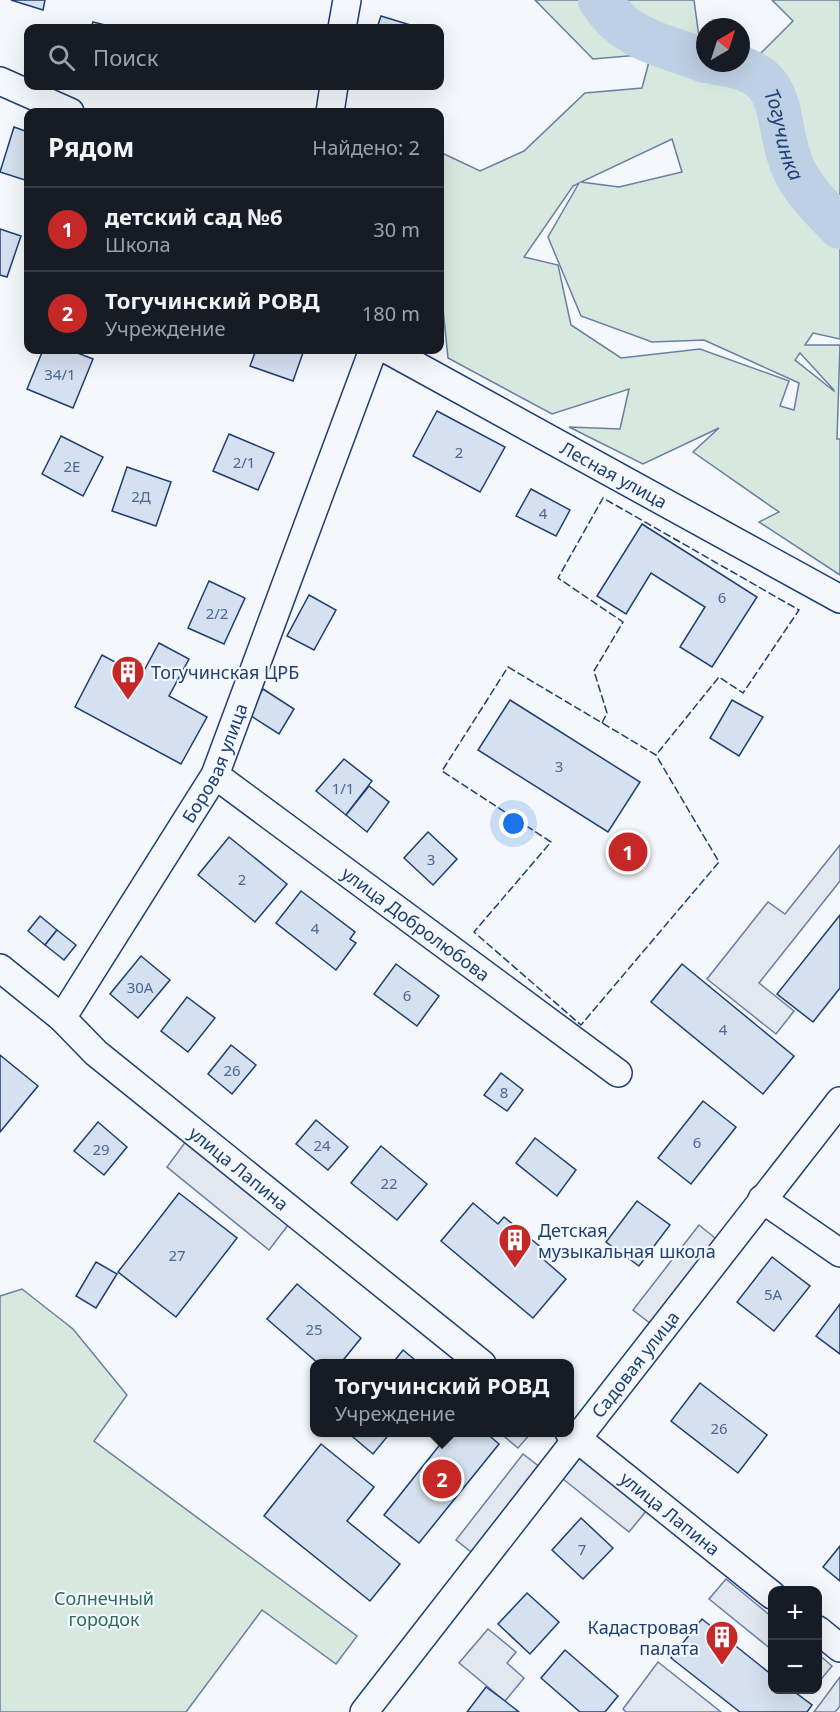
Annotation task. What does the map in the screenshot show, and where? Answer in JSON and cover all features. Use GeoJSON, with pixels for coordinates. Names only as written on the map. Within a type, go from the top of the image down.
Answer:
{"type":"FeatureCollection","features":[{"type":"Feature","properties":{"kind":"street"},"geometry":{"type":"LineString","coordinates":[[343,24],[347,0]]}},
{"type":"Feature","properties":{"kind":"street"},"geometry":{"type":"LineString","coordinates":[[0,81],[61,108]]}},
{"type":"Feature","properties":{"kind":"street"},"geometry":{"type":"LineString","coordinates":[[331,108],[333,90]]}},
{"type":"Feature","properties":{"kind":"street","name":"Боровая улица"},"geometry":{"type":"LineString","coordinates":[[62,1018],[215,775],[372,354]]}},
{"type":"Feature","properties":{"kind":"street","name":"Лесная улица"},"geometry":{"type":"LineString","coordinates":[[395,354],[840,599]]}},
{"type":"Feature","properties":{"kind":"street","name":"улица Добролюбова"},"geometry":{"type":"LineString","coordinates":[[215,775],[618,1073]]}},
{"type":"Feature","properties":{"kind":"street","name":"улица Лапина"},"geometry":{"type":"LineString","coordinates":[[0,968],[62,1018],[96,1053],[476,1359]]}},
{"type":"Feature","properties":{"kind":"street","name":"Садовая улица"},"geometry":{"type":"LineString","coordinates":[[574,1433],[840,1101]]}},
{"type":"Feature","properties":{"kind":"street"},"geometry":{"type":"LineString","coordinates":[[762,1199],[840,1253]]}},
{"type":"Feature","properties":{"kind":"street","name":"Садовая улица"},"geometry":{"type":"LineString","coordinates":[[364,1712],[570,1437]]}},
{"type":"Feature","properties":{"kind":"street","name":"улица Лапина"},"geometry":{"type":"LineString","coordinates":[[574,1437],[768,1592]]}},
{"type":"Feature","properties":{"kind":"street"},"geometry":{"type":"LineString","coordinates":[[822,1633],[840,1648]]}},
{"type":"Feature","properties":{"kind":"green space"},"geometry":{"type":"Polygon","coordinates":[[[535,0],[694,0],[696,18],[696,72],[750,72],[750,56],[757,57],[793,21],[772,0],[840,0],[840,339],[813,333],[805,345],[840,345],[837,439],[840,439],[840,575],[759,522],[779,512],[693,452],[719,428],[643,464],[569,427],[620,429],[629,389],[552,414],[448,358],[444,318],[444,154],[480,171],[524,151],[585,93],[642,88],[651,54],[593,59],[535,0]],[[672,139],[581,182],[619,187],[682,172],[672,139]],[[579,183],[573,186],[524,257],[558,265],[571,325],[621,358],[700,349],[789,381],[780,406],[794,410],[799,383],[704,340],[652,342],[581,316],[548,237],[579,183]],[[800,353],[795,360],[834,390],[800,353]]]}},
{"type":"Feature","properties":{"kind":"green space","name":"Солнечный городок"},"geometry":{"type":"Polygon","coordinates":[[[22,1289],[73,1329],[127,1395],[94,1441],[357,1636],[336,1664],[262,1610],[186,1712],[0,1712],[0,1296],[22,1289]]]}},
{"type":"Feature","properties":{"kind":"shaded area"},"geometry":{"type":"Polygon","coordinates":[[[840,845],[840,881],[759,983],[794,1011],[776,1034],[707,979],[768,902],[785,914],[840,845]]]}},
{"type":"Feature","properties":{"kind":"shaded area"},"geometry":{"type":"Polygon","coordinates":[[[189,1137],[292,1220],[269,1250],[167,1167],[189,1137]]]}},
{"type":"Feature","properties":{"kind":"shaded area"},"geometry":{"type":"Polygon","coordinates":[[[699,1225],[720,1242],[655,1327],[633,1310],[699,1225]]]}},
{"type":"Feature","properties":{"kind":"shaded area"},"geometry":{"type":"Polygon","coordinates":[[[505,1437],[528,1437],[518,1448],[505,1437]]]}},
{"type":"Feature","properties":{"kind":"shaded area"},"geometry":{"type":"Polygon","coordinates":[[[523,1454],[541,1468],[475,1555],[456,1540],[523,1454]]]}},
{"type":"Feature","properties":{"kind":"shaded area"},"geometry":{"type":"Polygon","coordinates":[[[581,1457],[647,1510],[629,1532],[563,1479],[581,1457]]]}},
{"type":"Feature","properties":{"kind":"shaded area"},"geometry":{"type":"Polygon","coordinates":[[[726,1579],[768,1614],[768,1647],[709,1599],[726,1579]]]}},
{"type":"Feature","properties":{"kind":"shaded area"},"geometry":{"type":"Polygon","coordinates":[[[488,1629],[516,1652],[507,1663],[524,1678],[505,1701],[459,1663],[488,1629]]]}},
{"type":"Feature","properties":{"kind":"shaded area"},"geometry":{"type":"Polygon","coordinates":[[[822,1657],[832,1666],[822,1678],[822,1657]]]}},
{"type":"Feature","properties":{"kind":"shaded area"},"geometry":{"type":"Polygon","coordinates":[[[658,1662],[721,1712],[626,1712],[623,1709],[658,1662]]]}},
{"type":"Feature","properties":{"kind":"shaded area"},"geometry":{"type":"Polygon","coordinates":[[[840,1677],[840,1706],[835,1712],[814,1712],[840,1677]]]}},
{"type":"Feature","properties":{"kind":"building"},"geometry":{"type":"Polygon","coordinates":[[[11,0],[45,0],[43,10],[11,0]]]}},
{"type":"Feature","properties":{"kind":"building"},"geometry":{"type":"Polygon","coordinates":[[[381,16],[407,24],[378,24],[381,16]]]}},
{"type":"Feature","properties":{"kind":"building"},"geometry":{"type":"Polygon","coordinates":[[[14,127],[24,131],[24,180],[0,172],[14,127]]]}},
{"type":"Feature","properties":{"kind":"building"},"geometry":{"type":"Polygon","coordinates":[[[0,229],[21,236],[7,277],[0,275],[0,229]]]}},
{"type":"Feature","properties":{"kind":"building"},"geometry":{"type":"Polygon","coordinates":[[[41,354],[80,354],[93,359],[73,408],[27,389],[41,354]]]}},
{"type":"Feature","properties":{"kind":"building"},"geometry":{"type":"Polygon","coordinates":[[[254,354],[303,354],[293,381],[250,366],[254,354]]]}},
{"type":"Feature","properties":{"kind":"building"},"geometry":{"type":"Polygon","coordinates":[[[437,411],[505,447],[480,492],[413,456],[437,411]]]}},
{"type":"Feature","properties":{"kind":"building"},"geometry":{"type":"Polygon","coordinates":[[[229,434],[274,453],[258,490],[213,471],[229,434]]]}},
{"type":"Feature","properties":{"kind":"building"},"geometry":{"type":"Polygon","coordinates":[[[61,436],[103,457],[83,496],[42,474],[61,436]]]}},
{"type":"Feature","properties":{"kind":"building"},"geometry":{"type":"Polygon","coordinates":[[[127,467],[171,482],[156,526],[112,511],[127,467]]]}},
{"type":"Feature","properties":{"kind":"building"},"geometry":{"type":"Polygon","coordinates":[[[531,489],[570,510],[556,536],[516,516],[531,489]]]}},
{"type":"Feature","properties":{"kind":"building"},"geometry":{"type":"Polygon","coordinates":[[[642,524],[757,597],[712,667],[680,647],[705,607],[651,573],[626,614],[597,596],[642,524]]]}},
{"type":"Feature","properties":{"kind":"building"},"geometry":{"type":"Polygon","coordinates":[[[209,581],[245,598],[224,644],[188,628],[209,581]]]}},
{"type":"Feature","properties":{"kind":"building"},"geometry":{"type":"Polygon","coordinates":[[[309,595],[336,610],[314,650],[287,636],[309,595]]]}},
{"type":"Feature","properties":{"kind":"building","name":"Тогучинская ЦРБ"},"geometry":{"type":"Polygon","coordinates":[[[159,643],[189,659],[169,696],[207,717],[181,764],[75,707],[102,655],[141,676],[159,643]]]}},
{"type":"Feature","properties":{"kind":"building"},"geometry":{"type":"Polygon","coordinates":[[[263,689],[294,709],[279,734],[248,714],[263,689]]]}},
{"type":"Feature","properties":{"kind":"building"},"geometry":{"type":"Polygon","coordinates":[[[510,700],[640,782],[608,832],[478,750],[510,700]]]}},
{"type":"Feature","properties":{"kind":"building"},"geometry":{"type":"Polygon","coordinates":[[[732,700],[763,717],[739,756],[710,738],[732,700]]]}},
{"type":"Feature","properties":{"kind":"building"},"geometry":{"type":"Polygon","coordinates":[[[344,759],[372,781],[346,815],[316,791],[344,759]]]}},
{"type":"Feature","properties":{"kind":"building"},"geometry":{"type":"Polygon","coordinates":[[[369,786],[389,802],[367,832],[346,815],[369,786]]]}},
{"type":"Feature","properties":{"kind":"building"},"geometry":{"type":"Polygon","coordinates":[[[428,832],[457,859],[433,885],[404,858],[428,832]]]}},
{"type":"Feature","properties":{"kind":"building"},"geometry":{"type":"Polygon","coordinates":[[[229,837],[287,884],[255,922],[198,875],[229,837]]]}},
{"type":"Feature","properties":{"kind":"building"},"geometry":{"type":"Polygon","coordinates":[[[301,891],[355,932],[350,939],[356,943],[336,970],[276,923],[301,891]]]}},
{"type":"Feature","properties":{"kind":"building"},"geometry":{"type":"Polygon","coordinates":[[[840,915],[840,988],[813,1022],[777,994],[840,915]]]}},
{"type":"Feature","properties":{"kind":"building"},"geometry":{"type":"Polygon","coordinates":[[[40,916],[57,930],[45,945],[28,931],[40,916]]]}},
{"type":"Feature","properties":{"kind":"building"},"geometry":{"type":"Polygon","coordinates":[[[57,930],[76,945],[64,960],[45,945],[57,930]]]}},
{"type":"Feature","properties":{"kind":"building"},"geometry":{"type":"Polygon","coordinates":[[[141,956],[170,980],[138,1018],[110,994],[141,956]]]}},
{"type":"Feature","properties":{"kind":"building"},"geometry":{"type":"Polygon","coordinates":[[[396,964],[439,996],[417,1026],[374,994],[396,964]]]}},
{"type":"Feature","properties":{"kind":"building"},"geometry":{"type":"Polygon","coordinates":[[[682,964],[794,1056],[763,1094],[651,1002],[682,964]]]}},
{"type":"Feature","properties":{"kind":"building"},"geometry":{"type":"Polygon","coordinates":[[[187,997],[215,1018],[188,1052],[161,1031],[187,997]]]}},
{"type":"Feature","properties":{"kind":"building"},"geometry":{"type":"Polygon","coordinates":[[[231,1045],[256,1065],[232,1094],[208,1074],[231,1045]]]}},
{"type":"Feature","properties":{"kind":"building"},"geometry":{"type":"Polygon","coordinates":[[[0,1055],[38,1086],[0,1132],[0,1055]]]}},
{"type":"Feature","properties":{"kind":"building"},"geometry":{"type":"Polygon","coordinates":[[[501,1073],[523,1090],[507,1111],[484,1095],[501,1073]]]}},
{"type":"Feature","properties":{"kind":"building"},"geometry":{"type":"Polygon","coordinates":[[[703,1101],[736,1127],[691,1184],[658,1158],[703,1101]]]}},
{"type":"Feature","properties":{"kind":"building"},"geometry":{"type":"Polygon","coordinates":[[[316,1120],[348,1147],[328,1170],[296,1144],[316,1120]]]}},
{"type":"Feature","properties":{"kind":"building"},"geometry":{"type":"Polygon","coordinates":[[[98,1122],[127,1147],[104,1175],[74,1151],[98,1122]]]}},
{"type":"Feature","properties":{"kind":"building"},"geometry":{"type":"Polygon","coordinates":[[[535,1138],[576,1170],[557,1196],[516,1163],[535,1138]]]}},
{"type":"Feature","properties":{"kind":"building"},"geometry":{"type":"Polygon","coordinates":[[[381,1146],[427,1184],[397,1220],[351,1183],[381,1146]]]}},
{"type":"Feature","properties":{"kind":"building"},"geometry":{"type":"Polygon","coordinates":[[[179,1193],[237,1238],[176,1317],[118,1272],[179,1193]]]}},
{"type":"Feature","properties":{"kind":"building"},"geometry":{"type":"Polygon","coordinates":[[[637,1201],[670,1225],[639,1266],[606,1242],[637,1201]]]}},
{"type":"Feature","properties":{"kind":"building","name":"Детская музыкальная школа"},"geometry":{"type":"Polygon","coordinates":[[[473,1203],[498,1224],[504,1217],[548,1253],[543,1259],[566,1279],[533,1318],[441,1241],[473,1203]]]}},
{"type":"Feature","properties":{"kind":"building"},"geometry":{"type":"Polygon","coordinates":[[[772,1257],[810,1286],[774,1331],[737,1302],[772,1257]]]}},
{"type":"Feature","properties":{"kind":"building"},"geometry":{"type":"Polygon","coordinates":[[[96,1262],[117,1274],[96,1308],[76,1296],[96,1262]]]}},
{"type":"Feature","properties":{"kind":"building"},"geometry":{"type":"Polygon","coordinates":[[[297,1284],[361,1338],[344,1359],[313,1359],[267,1319],[297,1284]]]}},
{"type":"Feature","properties":{"kind":"building"},"geometry":{"type":"Polygon","coordinates":[[[840,1304],[840,1354],[816,1336],[840,1304]]]}},
{"type":"Feature","properties":{"kind":"building"},"geometry":{"type":"Polygon","coordinates":[[[403,1350],[414,1359],[396,1359],[403,1350]]]}},
{"type":"Feature","properties":{"kind":"building"},"geometry":{"type":"Polygon","coordinates":[[[700,1383],[767,1435],[738,1473],[671,1421],[700,1383]]]}},
{"type":"Feature","properties":{"kind":"building"},"geometry":{"type":"Polygon","coordinates":[[[353,1437],[387,1437],[373,1454],[353,1437]]]}},
{"type":"Feature","properties":{"kind":"building"},"geometry":{"type":"Polygon","coordinates":[[[446,1437],[491,1437],[499,1444],[419,1543],[384,1515],[446,1437]]]}},
{"type":"Feature","properties":{"kind":"building"},"geometry":{"type":"Polygon","coordinates":[[[321,1444],[374,1487],[347,1521],[400,1564],[370,1601],[264,1516],[321,1444]]]}},
{"type":"Feature","properties":{"kind":"building"},"geometry":{"type":"Polygon","coordinates":[[[581,1518],[613,1548],[583,1579],[552,1550],[581,1518]]]}},
{"type":"Feature","properties":{"kind":"building"},"geometry":{"type":"Polygon","coordinates":[[[840,1546],[840,1581],[823,1567],[840,1546]]]}},
{"type":"Feature","properties":{"kind":"building"},"geometry":{"type":"Polygon","coordinates":[[[527,1593],[559,1622],[530,1654],[498,1624],[527,1593]]]}},
{"type":"Feature","properties":{"kind":"building","name":"Кадастровая палата"},"geometry":{"type":"Polygon","coordinates":[[[702,1619],[768,1672],[768,1694],[797,1694],[812,1705],[807,1712],[740,1712],[671,1658],[702,1619]]]}},
{"type":"Feature","properties":{"kind":"building"},"geometry":{"type":"Polygon","coordinates":[[[565,1650],[618,1696],[605,1712],[580,1712],[541,1678],[565,1650]]]}},
{"type":"Feature","properties":{"kind":"building"},"geometry":{"type":"Polygon","coordinates":[[[486,1687],[505,1701],[519,1712],[467,1712],[486,1687]]]}},
{"type":"Feature","properties":{"kind":"waterway","name":"Тогучинка"},"geometry":{"type":"LineString","coordinates":[[600,0],[622,25],[634,33],[696,58]]}},
{"type":"Feature","properties":{"kind":"waterway","name":"Тогучинка"},"geometry":{"type":"LineString","coordinates":[[750,72],[758,76],[769,87],[776,101],[787,151],[798,178],[840,227]]}},
{"type":"Feature","properties":{"kind":"fence"},"geometry":{"type":"LineString","coordinates":[[602,723],[607,713],[594,671],[623,622],[558,578],[603,498],[799,610],[743,693],[719,677],[656,755]]}},
{"type":"Feature","properties":{"kind":"fence"},"geometry":{"type":"LineString","coordinates":[[508,667],[656,755],[719,862],[581,1025],[474,932],[551,842],[442,771],[508,667]]}},
{"type":"Feature","properties":{"kind":"place","name":"Тогучинская ЦРБ"},"geometry":{"type":"Point","coordinates":[128,701]}},
{"type":"Feature","properties":{"kind":"place","name":"детский сад №6"},"geometry":{"type":"Point","coordinates":[628,852]}},
{"type":"Feature","properties":{"kind":"place","name":"Детская музыкальная школа"},"geometry":{"type":"Point","coordinates":[515,1269]}},
{"type":"Feature","properties":{"kind":"place","name":"Тогучинский РОВД"},"geometry":{"type":"Point","coordinates":[442,1479]}},
{"type":"Feature","properties":{"kind":"place","name":"Кадастровая палата"},"geometry":{"type":"Point","coordinates":[722,1666]}}]}
